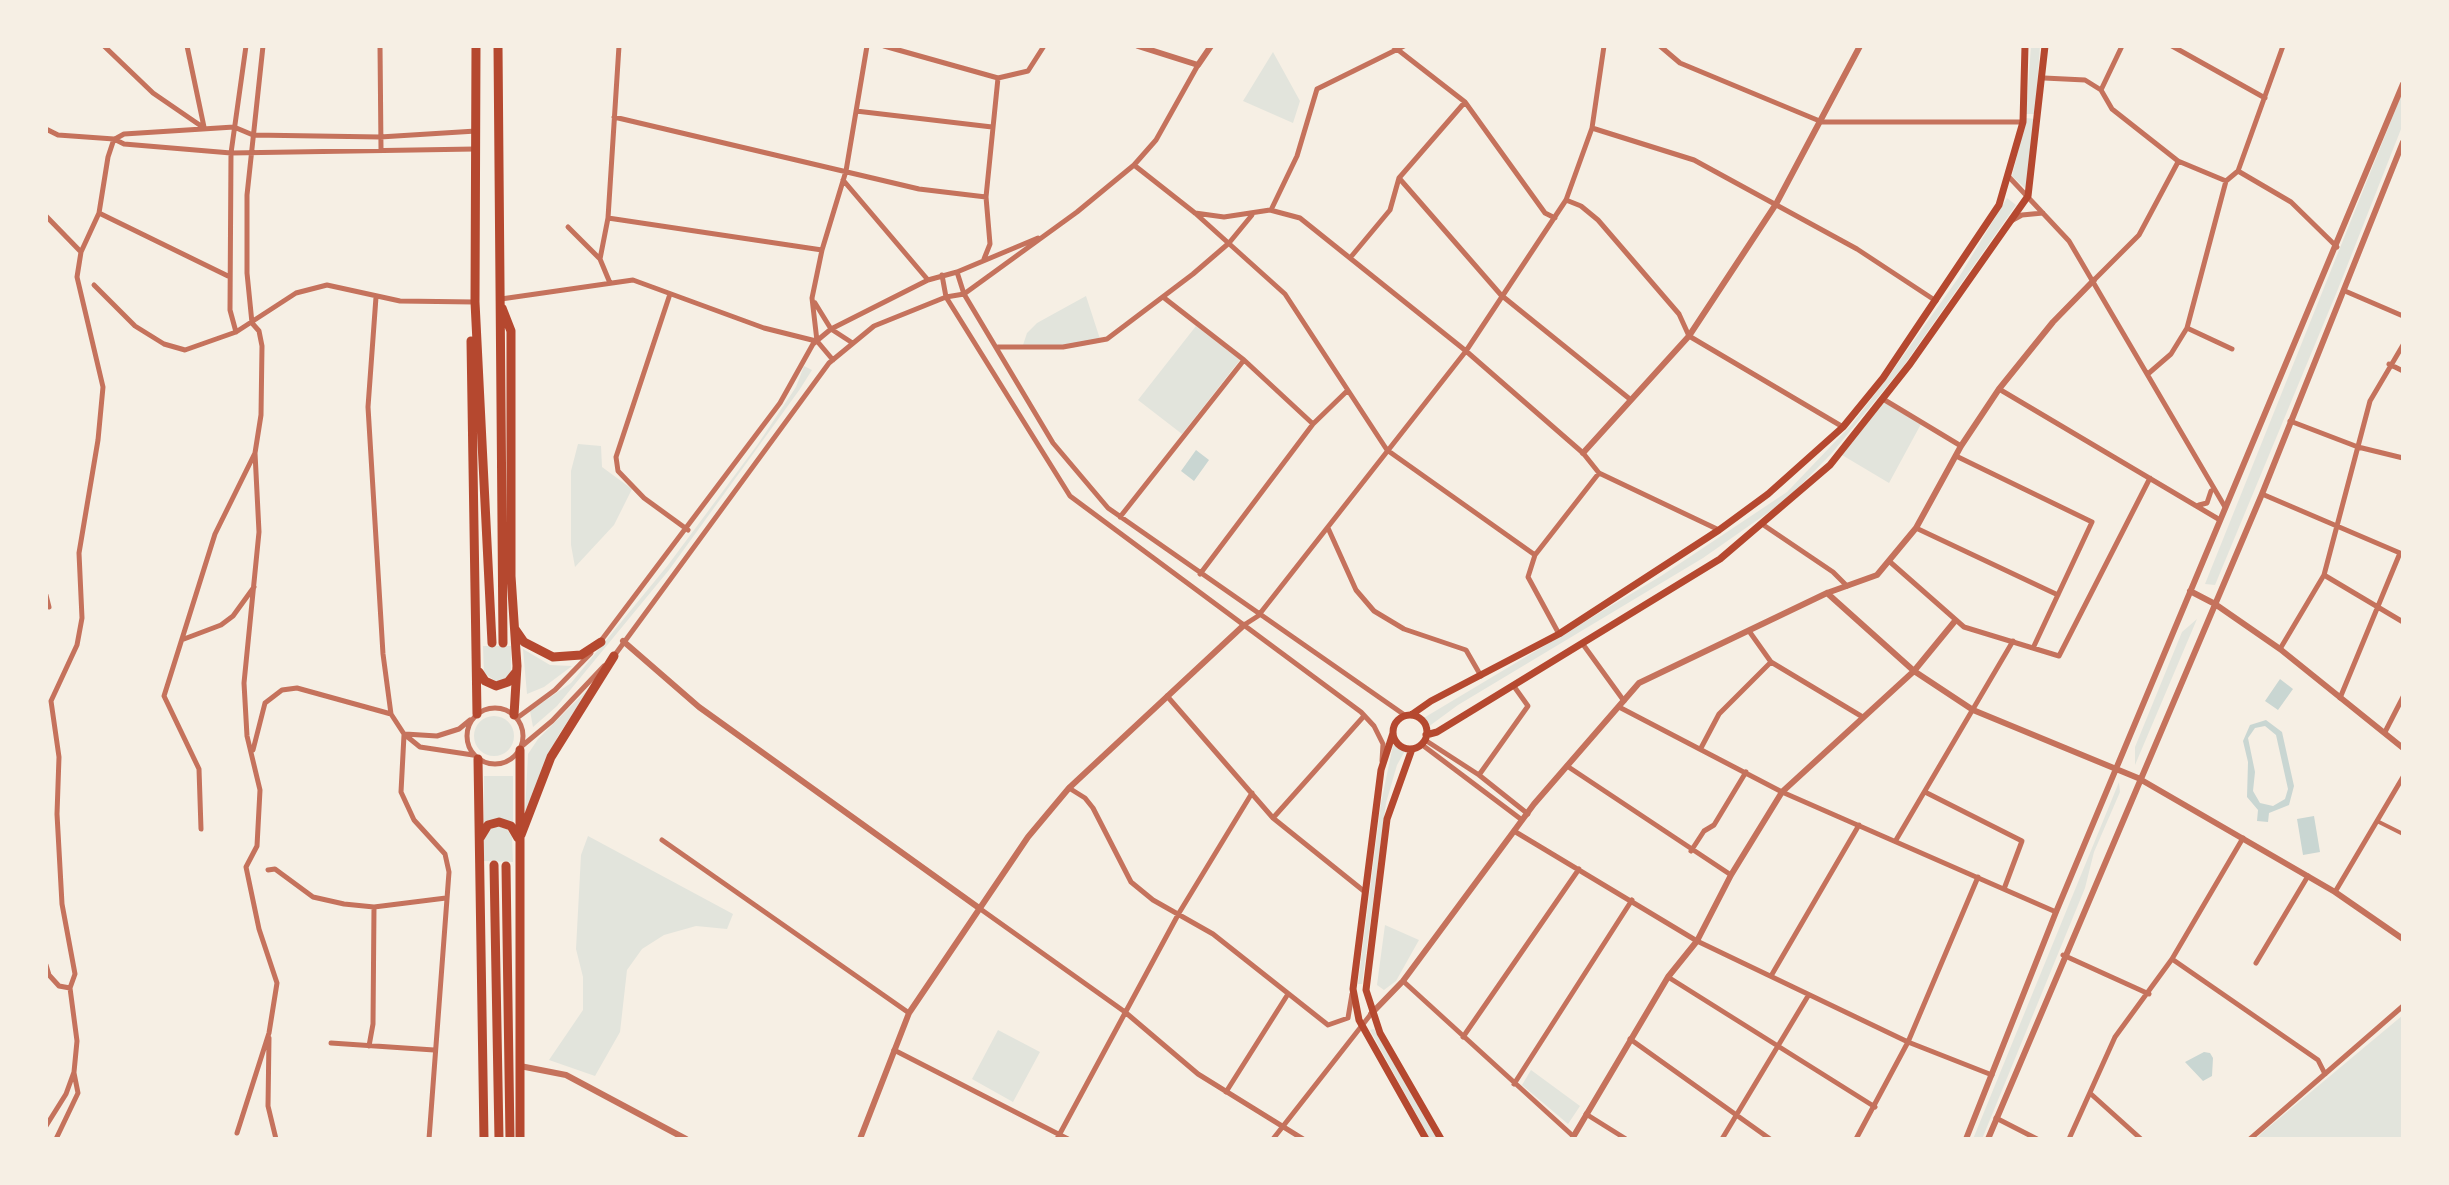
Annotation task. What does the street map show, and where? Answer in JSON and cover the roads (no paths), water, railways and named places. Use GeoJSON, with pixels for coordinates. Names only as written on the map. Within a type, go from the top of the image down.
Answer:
{"type":"FeatureCollection","features":[{"type":"Feature","properties":{"kind":"highway"},"geometry":{"type":"LineString","coordinates":[[475,716],[478,665],[471,390],[475,302],[476,46]]}},
{"type":"Feature","properties":{"kind":"highway"},"geometry":{"type":"LineString","coordinates":[[475,302],[497,643],[498,46]]}},
{"type":"Feature","properties":{"kind":"highway"},"geometry":{"type":"LineString","coordinates":[[499,299],[511,331],[517,666],[515,716]]}},
{"type":"Feature","properties":{"kind":"highway"},"geometry":{"type":"LineString","coordinates":[[514,626],[524,642],[553,657],[581,655],[601,642]]}},
{"type":"Feature","properties":{"kind":"highway"},"geometry":{"type":"LineString","coordinates":[[518,842],[551,757],[614,656]]}},
{"type":"Feature","properties":{"kind":"highway"},"geometry":{"type":"LineString","coordinates":[[478,665],[481,677],[496,686],[508,682],[517,666]]}},
{"type":"Feature","properties":{"kind":"highway"},"geometry":{"type":"LineString","coordinates":[[520,1139],[518,842],[521,748]]}},
{"type":"Feature","properties":{"kind":"highway"},"geometry":{"type":"LineString","coordinates":[[475,757],[480,840],[484,1139]]}},
{"type":"Feature","properties":{"kind":"highway"},"geometry":{"type":"LineString","coordinates":[[480,840],[484,829],[499,822],[511,826],[518,842]]}},
{"type":"Feature","properties":{"kind":"highway"},"geometry":{"type":"LineString","coordinates":[[494,865],[499,1139]]}},
{"type":"Feature","properties":{"kind":"highway"},"geometry":{"type":"LineString","coordinates":[[506,866],[510,1139]]}},
{"type":"Feature","properties":{"kind":"main road"},"geometry":{"type":"LineString","coordinates":[[1426,1139],[1361,1024],[1353,989],[1381,770],[1395,724],[1431,701],[1559,634],[1719,530],[1768,494],[1843,427],[1883,378],[1999,205],[2023,122],[2025,46]]}},
{"type":"Feature","properties":{"kind":"main road"},"geometry":{"type":"LineString","coordinates":[[1441,1139],[1371,1014],[1366,990],[1387,819],[1412,749],[1720,559],[1830,465],[1883,399],[2028,196],[2044,78],[2045,46]]}},
{"type":"Feature","properties":{"kind":"main road"},"geometry":{"type":"LineString","coordinates":[[1408,716],[1425,724],[1424,740]]}},
{"type":"Feature","properties":{"kind":"main road"},"geometry":{"type":"LineString","coordinates":[[1393,733],[1397,743],[1412,749]]}},
{"type":"Feature","properties":{"kind":"street"},"geometry":{"type":"LineString","coordinates":[[104,46],[153,93],[204,128]]}},
{"type":"Feature","properties":{"kind":"street"},"geometry":{"type":"LineString","coordinates":[[187,46],[204,128]]}},
{"type":"Feature","properties":{"kind":"street"},"geometry":{"type":"LineString","coordinates":[[236,332],[230,310],[231,153],[246,46]]}},
{"type":"Feature","properties":{"kind":"street"},"geometry":{"type":"LineString","coordinates":[[263,46],[247,195],[247,273],[252,323],[259,331],[262,346],[261,415],[255,453],[259,532],[244,683],[247,736],[260,790],[257,846],[246,867],[259,929],[277,983],[269,1033],[268,1106],[276,1139]]}},
{"type":"Feature","properties":{"kind":"street"},"geometry":{"type":"LineString","coordinates":[[380,46],[381,149]]}},
{"type":"Feature","properties":{"kind":"street"},"geometry":{"type":"LineString","coordinates":[[600,259],[608,218],[619,46]]}},
{"type":"Feature","properties":{"kind":"street"},"geometry":{"type":"LineString","coordinates":[[833,360],[817,341],[812,298],[822,250],[846,171],[867,46]]}},
{"type":"Feature","properties":{"kind":"street"},"geometry":{"type":"LineString","coordinates":[[884,46],[998,78],[1028,71],[1044,46]]}},
{"type":"Feature","properties":{"kind":"street"},"geometry":{"type":"LineString","coordinates":[[1138,46],[1198,65]]}},
{"type":"Feature","properties":{"kind":"street"},"geometry":{"type":"LineString","coordinates":[[376,297],[369,422],[383,654],[391,714],[404,734],[420,747],[501,764],[552,721],[614,656],[833,360],[874,326],[946,297],[964,294],[1134,165],[1176,110],[1211,46]]}},
{"type":"Feature","properties":{"kind":"street"},"geometry":{"type":"LineString","coordinates":[[1270,210],[1297,156],[1317,89],[1394,48],[1404,46]]}},
{"type":"Feature","properties":{"kind":"street"},"geometry":{"type":"LineString","coordinates":[[860,1139],[909,1013],[1028,837],[1069,788],[1244,625],[1258,616],[1466,351],[1566,200],[1592,128],[1604,46]]}},
{"type":"Feature","properties":{"kind":"street"},"geometry":{"type":"LineString","coordinates":[[1660,46],[1680,63],[1822,122],[2023,122]]}},
{"type":"Feature","properties":{"kind":"street"},"geometry":{"type":"LineString","coordinates":[[1670,46],[1671,55]]}},
{"type":"Feature","properties":{"kind":"street"},"geometry":{"type":"LineString","coordinates":[[1583,453],[1689,336],[1776,204],[1860,46]]}},
{"type":"Feature","properties":{"kind":"street"},"geometry":{"type":"LineString","coordinates":[[2101,90],[2122,46]]}},
{"type":"Feature","properties":{"kind":"street"},"geometry":{"type":"LineString","coordinates":[[2172,46],[2265,98]]}},
{"type":"Feature","properties":{"kind":"street"},"geometry":{"type":"LineString","coordinates":[[2149,373],[2171,354],[2187,328],[2226,181],[2238,171],[2283,46]]}},
{"type":"Feature","properties":{"kind":"street"},"geometry":{"type":"LineString","coordinates":[[1394,48],[1465,102],[1545,213],[1555,218]]}},
{"type":"Feature","properties":{"kind":"street"},"geometry":{"type":"LineString","coordinates":[[983,260],[990,244],[986,197],[998,78]]}},
{"type":"Feature","properties":{"kind":"street"},"geometry":{"type":"LineString","coordinates":[[2044,78],[2085,80],[2101,90],[2112,109],[2178,161],[2226,181]]}},
{"type":"Feature","properties":{"kind":"street"},"geometry":{"type":"LineString","coordinates":[[1966,1139],[2056,912],[2403,84]]}},
{"type":"Feature","properties":{"kind":"street"},"geometry":{"type":"LineString","coordinates":[[1350,258],[1390,210],[1399,178],[1465,102]]}},
{"type":"Feature","properties":{"kind":"street"},"geometry":{"type":"LineString","coordinates":[[856,111],[992,127]]}},
{"type":"Feature","properties":{"kind":"street"},"geometry":{"type":"LineString","coordinates":[[614,117],[919,189],[986,197]]}},
{"type":"Feature","properties":{"kind":"street"},"geometry":{"type":"LineString","coordinates":[[114,139],[124,134],[234,127],[253,135],[380,137],[476,131]]}},
{"type":"Feature","properties":{"kind":"street"},"geometry":{"type":"LineString","coordinates":[[1592,128],[1694,160],[1857,249],[1936,302]]}},
{"type":"Feature","properties":{"kind":"street"},"geometry":{"type":"LineString","coordinates":[[46,129],[58,135],[114,139],[124,144],[231,153],[476,149]]}},
{"type":"Feature","properties":{"kind":"street"},"geometry":{"type":"LineString","coordinates":[[46,1126],[66,1094],[74,1072],[77,1041],[70,988],[75,974],[62,904],[57,814],[59,757],[51,701],[77,645],[82,618],[79,553],[98,440],[103,387],[77,277],[81,252],[99,213],[114,139]]}},
{"type":"Feature","properties":{"kind":"street"},"geometry":{"type":"LineString","coordinates":[[1988,1139],[2138,778],[2262,494],[2289,421],[2400,160],[2403,142]]}},
{"type":"Feature","properties":{"kind":"street"},"geometry":{"type":"LineString","coordinates":[[1273,1139],[1361,1024],[1403,981],[1522,820],[1639,683],[1827,593],[1877,575],[1916,528],[1961,446],[1999,389],[2053,322],[2139,235],[2178,161]]}},
{"type":"Feature","properties":{"kind":"street"},"geometry":{"type":"LineString","coordinates":[[1134,165],[1195,213],[1285,294],[1340,373],[1346,392],[1387,450],[1535,555]]}},
{"type":"Feature","properties":{"kind":"street"},"geometry":{"type":"LineString","coordinates":[[2238,171],[2291,202],[2337,247]]}},
{"type":"Feature","properties":{"kind":"street"},"geometry":{"type":"LineString","coordinates":[[2009,177],[2069,241],[2225,507]]}},
{"type":"Feature","properties":{"kind":"street"},"geometry":{"type":"LineString","coordinates":[[1399,178],[1501,295],[1632,401]]}},
{"type":"Feature","properties":{"kind":"street"},"geometry":{"type":"LineString","coordinates":[[843,180],[928,280]]}},
{"type":"Feature","properties":{"kind":"street"},"geometry":{"type":"LineString","coordinates":[[1566,200],[1581,206],[1598,220],[1679,314],[1689,336],[1843,427]]}},
{"type":"Feature","properties":{"kind":"street"},"geometry":{"type":"LineString","coordinates":[[1195,213],[1224,217],[1270,210],[1300,218],[1466,351],[1583,453],[1599,473],[1719,530]]}},
{"type":"Feature","properties":{"kind":"street"},"geometry":{"type":"LineString","coordinates":[[99,213],[230,277]]}},
{"type":"Feature","properties":{"kind":"street"},"geometry":{"type":"LineString","coordinates":[[2010,221],[2022,215],[2044,213]]}},
{"type":"Feature","properties":{"kind":"street"},"geometry":{"type":"LineString","coordinates":[[997,347],[1063,347],[1107,339],[1229,243],[1252,215]]}},
{"type":"Feature","properties":{"kind":"street"},"geometry":{"type":"LineString","coordinates":[[46,216],[81,252]]}},
{"type":"Feature","properties":{"kind":"street"},"geometry":{"type":"LineString","coordinates":[[608,218],[822,250]]}},
{"type":"Feature","properties":{"kind":"street"},"geometry":{"type":"LineString","coordinates":[[568,227],[600,259],[610,283]]}},
{"type":"Feature","properties":{"kind":"street"},"geometry":{"type":"LineString","coordinates":[[515,716],[555,690],[601,642],[688,530],[780,403],[798,367],[817,341],[831,329],[928,280],[957,272],[1046,234]]}},
{"type":"Feature","properties":{"kind":"street"},"geometry":{"type":"LineString","coordinates":[[957,272],[964,294],[1053,443],[1080,479],[1120,517],[1258,616],[1408,716]]}},
{"type":"Feature","properties":{"kind":"street"},"geometry":{"type":"LineString","coordinates":[[942,275],[946,297],[1070,496],[1364,716],[1383,744],[1381,770]]}},
{"type":"Feature","properties":{"kind":"street"},"geometry":{"type":"LineString","coordinates":[[499,299],[633,280],[764,328],[817,341]]}},
{"type":"Feature","properties":{"kind":"street"},"geometry":{"type":"LineString","coordinates":[[94,285],[135,326],[164,344],[185,350],[236,332],[296,293],[327,285],[356,289],[376,297],[432,304],[475,302]]}},
{"type":"Feature","properties":{"kind":"street"},"geometry":{"type":"LineString","coordinates":[[2345,291],[2403,316]]}},
{"type":"Feature","properties":{"kind":"street"},"geometry":{"type":"LineString","coordinates":[[670,294],[616,457],[618,471],[644,498],[688,530]]}},
{"type":"Feature","properties":{"kind":"street"},"geometry":{"type":"LineString","coordinates":[[1163,297],[1244,360],[1313,424]]}},
{"type":"Feature","properties":{"kind":"street"},"geometry":{"type":"LineString","coordinates":[[812,298],[831,329],[851,342]]}},
{"type":"Feature","properties":{"kind":"street"},"geometry":{"type":"LineString","coordinates":[[2187,328],[2232,349]]}},
{"type":"Feature","properties":{"kind":"street"},"geometry":{"type":"LineString","coordinates":[[2280,649],[2324,575],[2340,526],[2370,401],[2389,364],[2403,345]]}},
{"type":"Feature","properties":{"kind":"street"},"geometry":{"type":"LineString","coordinates":[[1120,517],[1244,360]]}},
{"type":"Feature","properties":{"kind":"street"},"geometry":{"type":"LineString","coordinates":[[2389,364],[2403,371]]}},
{"type":"Feature","properties":{"kind":"street"},"geometry":{"type":"LineString","coordinates":[[1999,389],[2220,520]]}},
{"type":"Feature","properties":{"kind":"street"},"geometry":{"type":"LineString","coordinates":[[1200,574],[1313,424],[1346,392]]}},
{"type":"Feature","properties":{"kind":"street"},"geometry":{"type":"LineString","coordinates":[[1883,399],[1961,446]]}},
{"type":"Feature","properties":{"kind":"street"},"geometry":{"type":"LineString","coordinates":[[2289,421],[2358,447],[2403,458]]}},
{"type":"Feature","properties":{"kind":"street"},"geometry":{"type":"LineString","coordinates":[[201,829],[199,769],[164,696],[215,534],[255,453]]}},
{"type":"Feature","properties":{"kind":"street"},"geometry":{"type":"LineString","coordinates":[[1956,456],[2092,522],[2034,646]]}},
{"type":"Feature","properties":{"kind":"street"},"geometry":{"type":"LineString","coordinates":[[1559,634],[1528,577],[1535,555],[1599,473]]}},
{"type":"Feature","properties":{"kind":"street"},"geometry":{"type":"LineString","coordinates":[[1889,561],[1964,627],[2059,656],[2150,478]]}},
{"type":"Feature","properties":{"kind":"street"},"geometry":{"type":"LineString","coordinates":[[2197,506],[2207,503],[2212,495],[2210,486]]}},
{"type":"Feature","properties":{"kind":"street"},"geometry":{"type":"LineString","coordinates":[[2262,494],[2402,553],[2340,698]]}},
{"type":"Feature","properties":{"kind":"street"},"geometry":{"type":"LineString","coordinates":[[1762,524],[1833,572],[1847,586]]}},
{"type":"Feature","properties":{"kind":"street"},"geometry":{"type":"LineString","coordinates":[[1328,528],[1356,590],[1374,611],[1404,629],[1466,650],[1482,677]]}},
{"type":"Feature","properties":{"kind":"street"},"geometry":{"type":"LineString","coordinates":[[1916,528],[2058,595]]}},
{"type":"Feature","properties":{"kind":"street"},"geometry":{"type":"LineString","coordinates":[[2324,575],[2403,622]]}},
{"type":"Feature","properties":{"kind":"street"},"geometry":{"type":"LineString","coordinates":[[183,640],[221,625],[233,616],[256,583]]}},
{"type":"Feature","properties":{"kind":"street"},"geometry":{"type":"LineString","coordinates":[[2190,591],[2215,604],[2280,649],[2403,748]]}},
{"type":"Feature","properties":{"kind":"street"},"geometry":{"type":"LineString","coordinates":[[1827,593],[1914,671],[1973,710],[2138,778],[2335,892],[2403,939]]}},
{"type":"Feature","properties":{"kind":"street"},"geometry":{"type":"LineString","coordinates":[[46,595],[49,607]]}},
{"type":"Feature","properties":{"kind":"street"},"geometry":{"type":"LineString","coordinates":[[1403,981],[1572,1138],[1668,977],[1697,941],[1731,875],[1782,792],[1861,716],[1914,671],[1955,621]]}},
{"type":"Feature","properties":{"kind":"street"},"geometry":{"type":"LineString","coordinates":[[1749,631],[1771,662],[1861,716]]}},
{"type":"Feature","properties":{"kind":"street"},"geometry":{"type":"LineString","coordinates":[[623,641],[699,707],[1125,1012],[1198,1074],[1303,1139]]}},
{"type":"Feature","properties":{"kind":"street"},"geometry":{"type":"LineString","coordinates":[[1896,841],[2013,641]]}},
{"type":"Feature","properties":{"kind":"street"},"geometry":{"type":"LineString","coordinates":[[1582,643],[1621,704],[1782,792],[2056,912]]}},
{"type":"Feature","properties":{"kind":"street"},"geometry":{"type":"LineString","coordinates":[[1701,748],[1719,714],[1771,662]]}},
{"type":"Feature","properties":{"kind":"street"},"geometry":{"type":"LineString","coordinates":[[1479,775],[1528,706],[1513,685]]}},
{"type":"Feature","properties":{"kind":"street"},"geometry":{"type":"LineString","coordinates":[[252,751],[265,703],[282,690],[297,688],[391,714]]}},
{"type":"Feature","properties":{"kind":"street"},"geometry":{"type":"LineString","coordinates":[[1167,696],[1273,818],[1365,893]]}},
{"type":"Feature","properties":{"kind":"street"},"geometry":{"type":"LineString","coordinates":[[2385,732],[2403,697]]}},
{"type":"Feature","properties":{"kind":"street"},"geometry":{"type":"LineString","coordinates":[[404,734],[437,736],[459,729],[491,708],[515,716],[523,731],[521,748]]}},
{"type":"Feature","properties":{"kind":"street"},"geometry":{"type":"LineString","coordinates":[[475,716],[466,740],[475,757]]}},
{"type":"Feature","properties":{"kind":"street"},"geometry":{"type":"LineString","coordinates":[[1273,818],[1364,716]]}},
{"type":"Feature","properties":{"kind":"street"},"geometry":{"type":"LineString","coordinates":[[404,734],[401,792],[414,820],[445,854],[449,872],[429,1139]]}},
{"type":"Feature","properties":{"kind":"street"},"geometry":{"type":"LineString","coordinates":[[1424,740],[1479,775],[1528,814]]}},
{"type":"Feature","properties":{"kind":"street"},"geometry":{"type":"LineString","coordinates":[[1424,740],[1522,820]]}},
{"type":"Feature","properties":{"kind":"street"},"geometry":{"type":"LineString","coordinates":[[1567,766],[1731,875]]}},
{"type":"Feature","properties":{"kind":"street"},"geometry":{"type":"LineString","coordinates":[[1691,851],[1704,831],[1714,825],[1746,772]]}},
{"type":"Feature","properties":{"kind":"street"},"geometry":{"type":"LineString","coordinates":[[2335,892],[2403,777]]}},
{"type":"Feature","properties":{"kind":"street"},"geometry":{"type":"LineString","coordinates":[[1069,788],[1085,798],[1093,808],[1131,882],[1153,900],[1213,934],[1328,1025],[1348,1018],[1353,989]]}},
{"type":"Feature","properties":{"kind":"street"},"geometry":{"type":"LineString","coordinates":[[1925,792],[2022,841],[2004,889]]}},
{"type":"Feature","properties":{"kind":"street"},"geometry":{"type":"LineString","coordinates":[[1058,1137],[1179,913],[1252,793]]}},
{"type":"Feature","properties":{"kind":"street"},"geometry":{"type":"LineString","coordinates":[[2377,821],[2403,834]]}},
{"type":"Feature","properties":{"kind":"street"},"geometry":{"type":"LineString","coordinates":[[1771,976],[1859,825]]}},
{"type":"Feature","properties":{"kind":"street"},"geometry":{"type":"LineString","coordinates":[[1514,831],[1697,941],[1908,1042],[1993,1076]]}},
{"type":"Feature","properties":{"kind":"street"},"geometry":{"type":"LineString","coordinates":[[2069,1139],[2115,1037],[2172,959],[2243,838]]}},
{"type":"Feature","properties":{"kind":"street"},"geometry":{"type":"LineString","coordinates":[[662,840],[909,1013]]}},
{"type":"Feature","properties":{"kind":"street"},"geometry":{"type":"LineString","coordinates":[[268,870],[275,869],[313,897],[374,907],[446,898]]}},
{"type":"Feature","properties":{"kind":"street"},"geometry":{"type":"LineString","coordinates":[[1463,1037],[1579,869]]}},
{"type":"Feature","properties":{"kind":"street"},"geometry":{"type":"LineString","coordinates":[[2256,963],[2308,876]]}},
{"type":"Feature","properties":{"kind":"street"},"geometry":{"type":"LineString","coordinates":[[1856,1139],[1908,1042],[1978,877]]}},
{"type":"Feature","properties":{"kind":"street"},"geometry":{"type":"LineString","coordinates":[[1514,1084],[1632,900]]}},
{"type":"Feature","properties":{"kind":"street"},"geometry":{"type":"LineString","coordinates":[[369,1046],[373,1024],[374,907]]}},
{"type":"Feature","properties":{"kind":"street"},"geometry":{"type":"LineString","coordinates":[[2063,955],[2149,994]]}},
{"type":"Feature","properties":{"kind":"street"},"geometry":{"type":"LineString","coordinates":[[2172,959],[2318,1060],[2325,1074]]}},
{"type":"Feature","properties":{"kind":"street"},"geometry":{"type":"LineString","coordinates":[[46,965],[49,975],[59,986],[70,988]]}},
{"type":"Feature","properties":{"kind":"street"},"geometry":{"type":"LineString","coordinates":[[1668,977],[1875,1107]]}},
{"type":"Feature","properties":{"kind":"street"},"geometry":{"type":"LineString","coordinates":[[1226,1092],[1288,994]]}},
{"type":"Feature","properties":{"kind":"street"},"geometry":{"type":"LineString","coordinates":[[1722,1139],[1808,996]]}},
{"type":"Feature","properties":{"kind":"street"},"geometry":{"type":"LineString","coordinates":[[2250,1139],[2403,1006]]}},
{"type":"Feature","properties":{"kind":"street"},"geometry":{"type":"LineString","coordinates":[[237,1133],[269,1033]]}},
{"type":"Feature","properties":{"kind":"street"},"geometry":{"type":"LineString","coordinates":[[1629,1039],[1770,1139]]}},
{"type":"Feature","properties":{"kind":"street"},"geometry":{"type":"LineString","coordinates":[[331,1043],[434,1050]]}},
{"type":"Feature","properties":{"kind":"street"},"geometry":{"type":"LineString","coordinates":[[894,1050],[1058,1137],[1068,1139]]}},
{"type":"Feature","properties":{"kind":"street"},"geometry":{"type":"LineString","coordinates":[[520,1066],[566,1075],[686,1139]]}},
{"type":"Feature","properties":{"kind":"street"},"geometry":{"type":"LineString","coordinates":[[56,1139],[78,1093],[74,1072]]}},
{"type":"Feature","properties":{"kind":"street"},"geometry":{"type":"LineString","coordinates":[[2091,1094],[2141,1139]]}},
{"type":"Feature","properties":{"kind":"street"},"geometry":{"type":"LineString","coordinates":[[1585,1113],[1626,1139]]}},
{"type":"Feature","properties":{"kind":"street"},"geometry":{"type":"LineString","coordinates":[[1996,1118],[2037,1139]]}}]}
